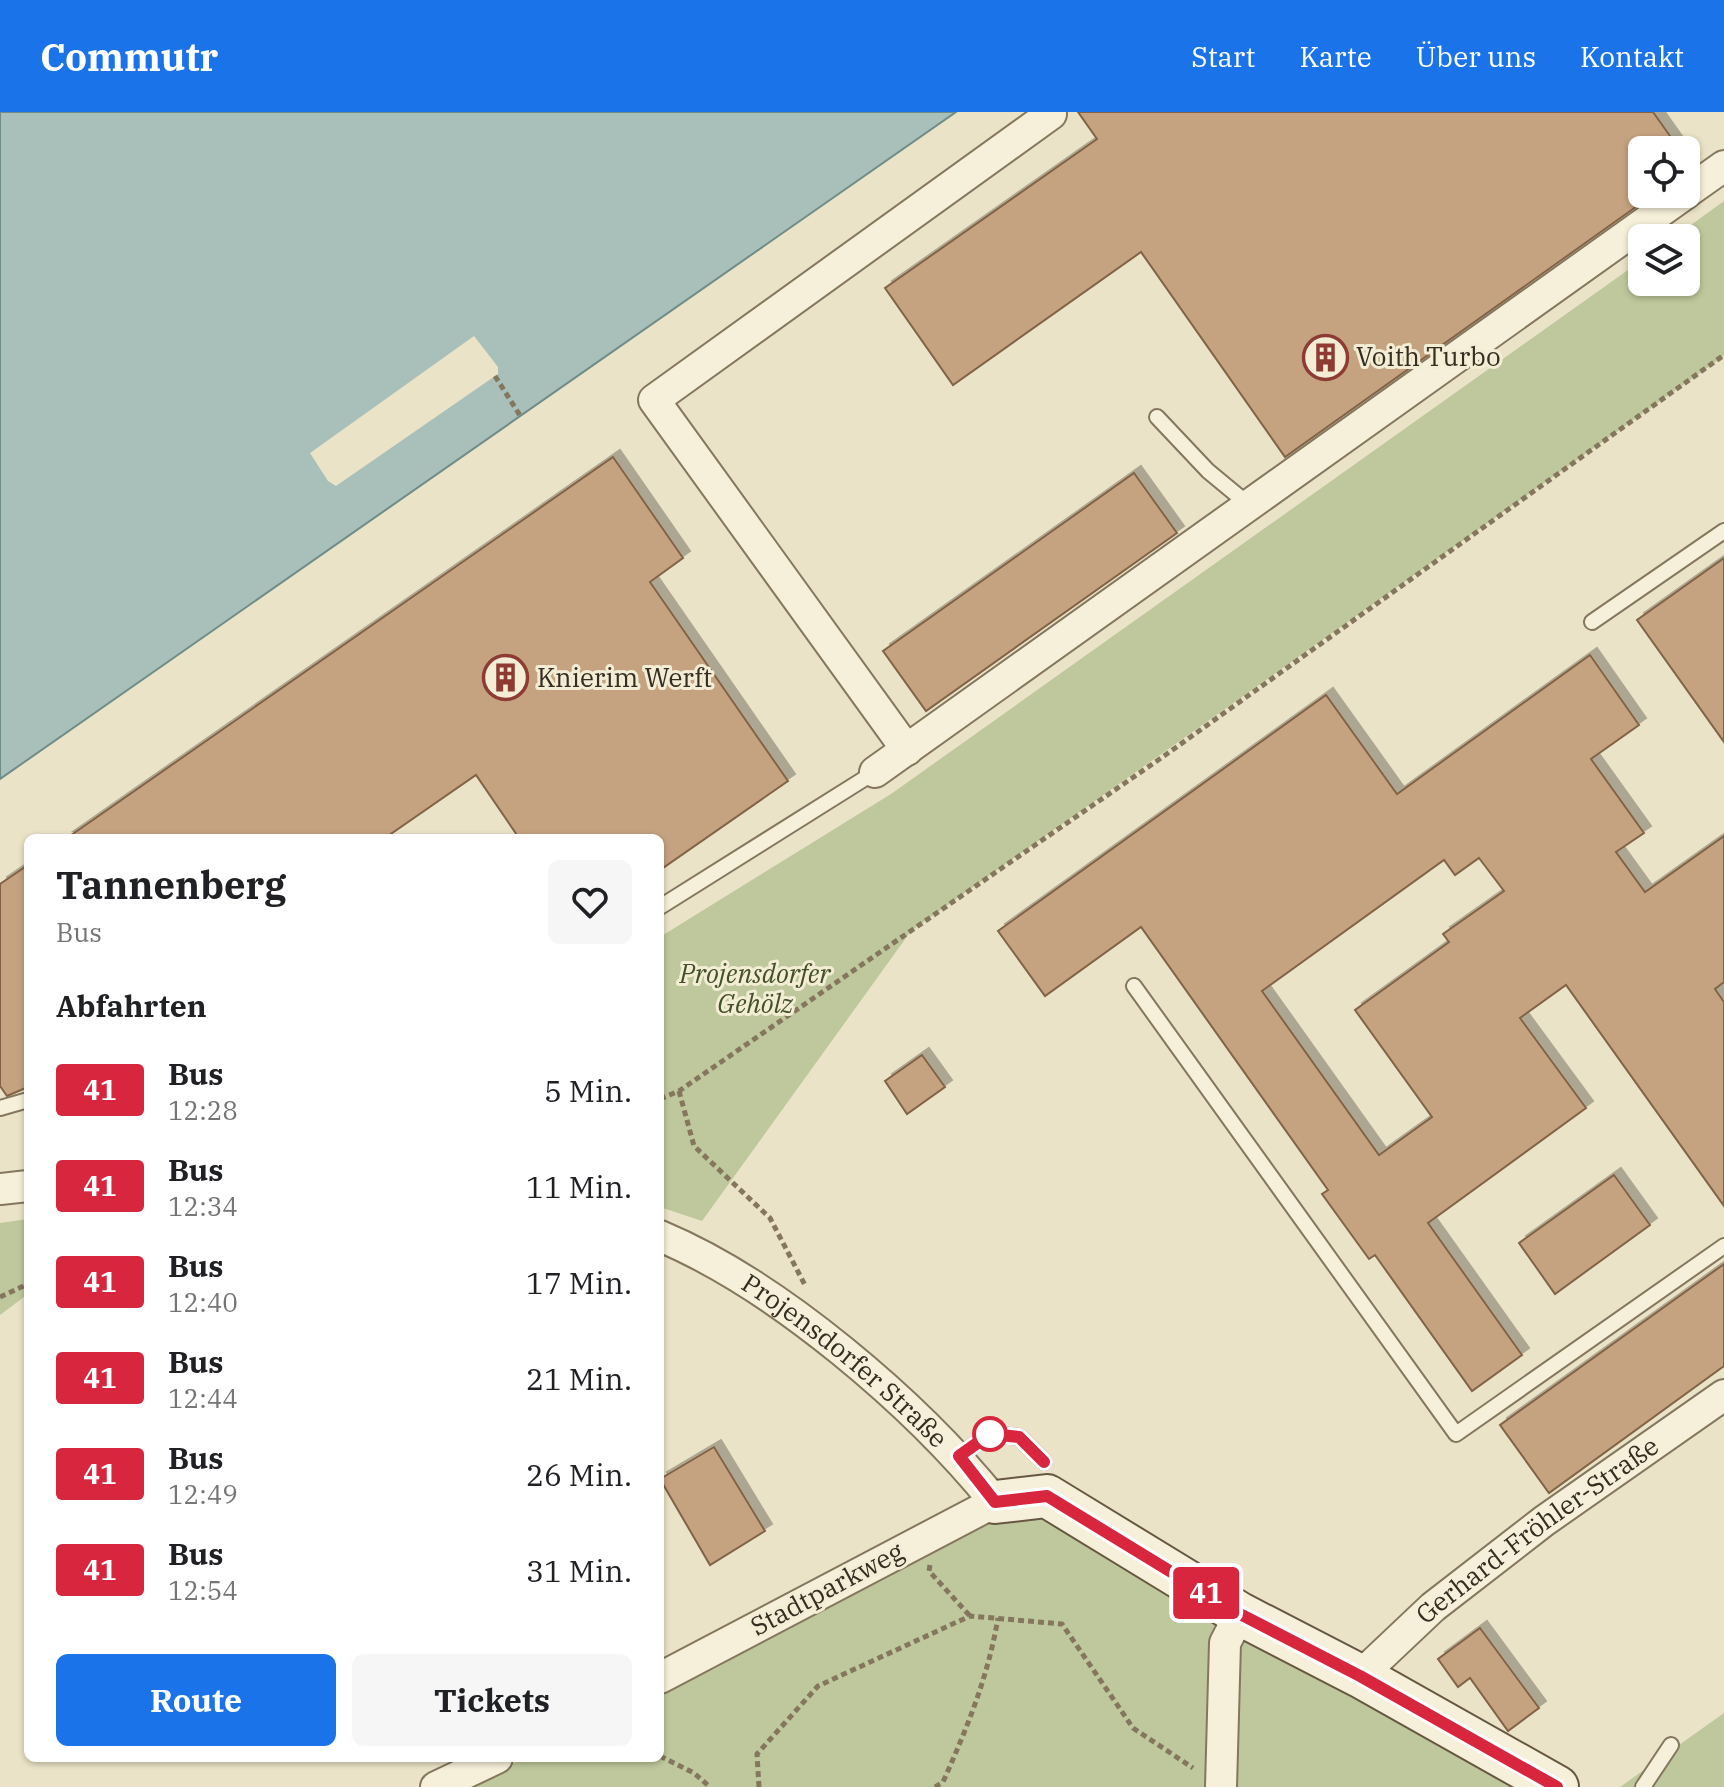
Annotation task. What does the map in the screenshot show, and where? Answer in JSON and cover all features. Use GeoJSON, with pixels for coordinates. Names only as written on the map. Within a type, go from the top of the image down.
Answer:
{"type":"FeatureCollection","features":[{"type":"Feature","properties":{"kind":"street"},"geometry":{"type":"LineString","coordinates":[[907,750],[654,400],[1051,114]]}},
{"type":"Feature","properties":{"kind":"street"},"geometry":{"type":"LineString","coordinates":[[1700,184],[1724,166]]}},
{"type":"Feature","properties":{"kind":"street"},"geometry":{"type":"LineString","coordinates":[[875,772],[1666,208]]}},
{"type":"Feature","properties":{"kind":"street"},"geometry":{"type":"LineString","coordinates":[[0,1189],[24,1186]]}},
{"type":"Feature","properties":{"kind":"street","name":"Projensdorfer Straße"},"geometry":{"type":"LineString","coordinates":[[664,1238],[763,1292],[840,1350],[959,1456],[995,1502]]}},
{"type":"Feature","properties":{"kind":"street","name":"Gerhard-Fröhler-Straße"},"geometry":{"type":"LineString","coordinates":[[1360,1676],[1433,1607],[1532,1529],[1724,1395]]}},
{"type":"Feature","properties":{"kind":"street"},"geometry":{"type":"LineString","coordinates":[[995,1502],[1047,1496],[1240,1614],[1360,1676],[1557,1787]]}},
{"type":"Feature","properties":{"kind":"street","name":"Stadtparkweg"},"geometry":{"type":"LineString","coordinates":[[664,1676],[995,1502]]}},
{"type":"Feature","properties":{"kind":"street"},"geometry":{"type":"LineString","coordinates":[[1221,1787],[1225,1643],[1240,1614]]}},
{"type":"Feature","properties":{"kind":"street"},"geometry":{"type":"LineString","coordinates":[[436,1787],[489,1762]]}},
{"type":"Feature","properties":{"kind":"lane"},"geometry":{"type":"LineString","coordinates":[[1157,417],[1208,471],[1249,505]]}},
{"type":"Feature","properties":{"kind":"lane"},"geometry":{"type":"LineString","coordinates":[[1592,622],[1724,531]]}},
{"type":"Feature","properties":{"kind":"lane"},"geometry":{"type":"LineString","coordinates":[[664,904],[875,772]]}},
{"type":"Feature","properties":{"kind":"lane"},"geometry":{"type":"LineString","coordinates":[[1134,986],[1456,1434],[1724,1246]]}},
{"type":"Feature","properties":{"kind":"lane"},"geometry":{"type":"LineString","coordinates":[[0,1108],[24,1101]]}},
{"type":"Feature","properties":{"kind":"lane"},"geometry":{"type":"LineString","coordinates":[[959,1456],[990,1434],[1019,1437],[1044,1462]]}},
{"type":"Feature","properties":{"kind":"lane"},"geometry":{"type":"LineString","coordinates":[[1643,1787],[1671,1745]]}},
{"type":"Feature","properties":{"kind":"path"},"geometry":{"type":"LineString","coordinates":[[664,1097],[679,1091],[1164,756],[1724,355]]}},
{"type":"Feature","properties":{"kind":"path"},"geometry":{"type":"LineString","coordinates":[[495,376],[521,417]]}},
{"type":"Feature","properties":{"kind":"path"},"geometry":{"type":"LineString","coordinates":[[679,1091],[694,1146],[770,1218],[812,1298]]}},
{"type":"Feature","properties":{"kind":"path"},"geometry":{"type":"LineString","coordinates":[[0,1297],[24,1286]]}},
{"type":"Feature","properties":{"kind":"path"},"geometry":{"type":"LineString","coordinates":[[930,1534],[929,1571],[970,1616]]}},
{"type":"Feature","properties":{"kind":"path"},"geometry":{"type":"LineString","coordinates":[[759,1787],[757,1754],[818,1686],[970,1616],[1062,1624],[1133,1728],[1196,1770]]}},
{"type":"Feature","properties":{"kind":"path"},"geometry":{"type":"LineString","coordinates":[[935,1787],[943,1782],[971,1719],[990,1662],[998,1618]]}},
{"type":"Feature","properties":{"kind":"path"},"geometry":{"type":"LineString","coordinates":[[664,1758],[694,1773],[710,1787]]}},
{"type":"Feature","properties":{"kind":"green space","name":"Projensdorfer Gehölz"},"geometry":{"type":"Polygon","coordinates":[[[1724,201],[1724,356],[911,931],[702,1221],[664,1208],[664,935],[891,794],[1628,270],[1628,296],[1700,296],[1700,224],[1692,224],[1724,201]]]}},
{"type":"Feature","properties":{"kind":"green space"},"geometry":{"type":"Polygon","coordinates":[[[24,1220],[24,1297],[0,1315],[0,1223],[24,1220]]]}},
{"type":"Feature","properties":{"kind":"green space"},"geometry":{"type":"Polygon","coordinates":[[[1006,1515],[1052,1521],[1526,1787],[464,1787],[517,1762],[664,1762],[664,1692],[716,1668],[965,1527],[1006,1515]]]}},
{"type":"Feature","properties":{"kind":"green space"},"geometry":{"type":"Polygon","coordinates":[[[1724,1713],[1724,1787],[1620,1787],[1724,1713]]]}},
{"type":"Feature","properties":{"kind":"water"},"geometry":{"type":"Polygon","coordinates":[[[0,112],[956,112],[0,779],[0,112]]]}},
{"type":"Feature","properties":{"kind":"pier"},"geometry":{"type":"Polygon","coordinates":[[[474,336],[498,367],[498,374],[336,486],[328,481],[310,453],[474,336]]]}},
{"type":"Feature","properties":{"kind":"building","name":"Voith Turbo"},"geometry":{"type":"Polygon","coordinates":[[[1078,112],[1653,112],[1670,136],[1628,136],[1628,208],[1634,208],[1285,457],[1141,252],[953,385],[885,288],[1097,139],[1078,112]]]}},
{"type":"Feature","properties":{"kind":"building","name":"Knierim Werft"},"geometry":{"type":"Polygon","coordinates":[[[613,457],[683,558],[650,582],[788,781],[664,867],[664,834],[516,834],[476,775],[391,834],[73,834],[613,457]]]}},
{"type":"Feature","properties":{"kind":"building"},"geometry":{"type":"Polygon","coordinates":[[[1134,473],[1177,533],[926,711],[883,651],[1134,473]]]}},
{"type":"Feature","properties":{"kind":"building"},"geometry":{"type":"Polygon","coordinates":[[[1724,558],[1724,742],[1637,620],[1724,558]]]}},
{"type":"Feature","properties":{"kind":"building"},"geometry":{"type":"Polygon","coordinates":[[[1590,655],[1639,725],[1591,759],[1644,833],[1616,852],[1645,892],[1724,836],[1724,982],[1715,989],[1724,1002],[1724,1206],[1566,985],[1520,1018],[1586,1108],[1428,1223],[1522,1355],[1472,1391],[1375,1255],[1369,1259],[1322,1194],[1328,1190],[1141,927],[1045,996],[998,931],[1326,695],[1397,794],[1590,655]],[[1479,858],[1455,875],[1444,860],[1262,991],[1379,1155],[1432,1117],[1355,1010],[1449,942],[1443,934],[1504,891],[1479,858]]]}},
{"type":"Feature","properties":{"kind":"building"},"geometry":{"type":"Polygon","coordinates":[[[24,868],[24,1089],[7,1096],[0,1086],[0,884],[24,868]]]}},
{"type":"Feature","properties":{"kind":"building"},"geometry":{"type":"Polygon","coordinates":[[[922,1055],[945,1087],[907,1114],[885,1081],[922,1055]]]}},
{"type":"Feature","properties":{"kind":"building"},"geometry":{"type":"Polygon","coordinates":[[[1614,1175],[1650,1225],[1555,1294],[1519,1243],[1614,1175]]]}},
{"type":"Feature","properties":{"kind":"building"},"geometry":{"type":"Polygon","coordinates":[[[1724,1264],[1724,1366],[1549,1493],[1500,1425],[1724,1264]]]}},
{"type":"Feature","properties":{"kind":"building"},"geometry":{"type":"Polygon","coordinates":[[[714,1447],[765,1531],[710,1565],[664,1486],[664,1477],[714,1447]]]}},
{"type":"Feature","properties":{"kind":"building"},"geometry":{"type":"Polygon","coordinates":[[[1480,1628],[1539,1708],[1508,1731],[1470,1678],[1458,1687],[1438,1659],[1480,1628]]]}},
{"type":"Feature","properties":{"kind":"bus line","name":"41"},"geometry":{"type":"LineString","coordinates":[[1044,1462],[1019,1437],[990,1434],[959,1456],[995,1502],[1047,1496],[1240,1614],[1360,1676],[1557,1787]]}},
{"type":"Feature","properties":{"kind":"place","name":"Voith Turbo"},"geometry":{"type":"Point","coordinates":[1325,357]}},
{"type":"Feature","properties":{"kind":"place","name":"Knierim Werft"},"geometry":{"type":"Point","coordinates":[506,678]}}]}
